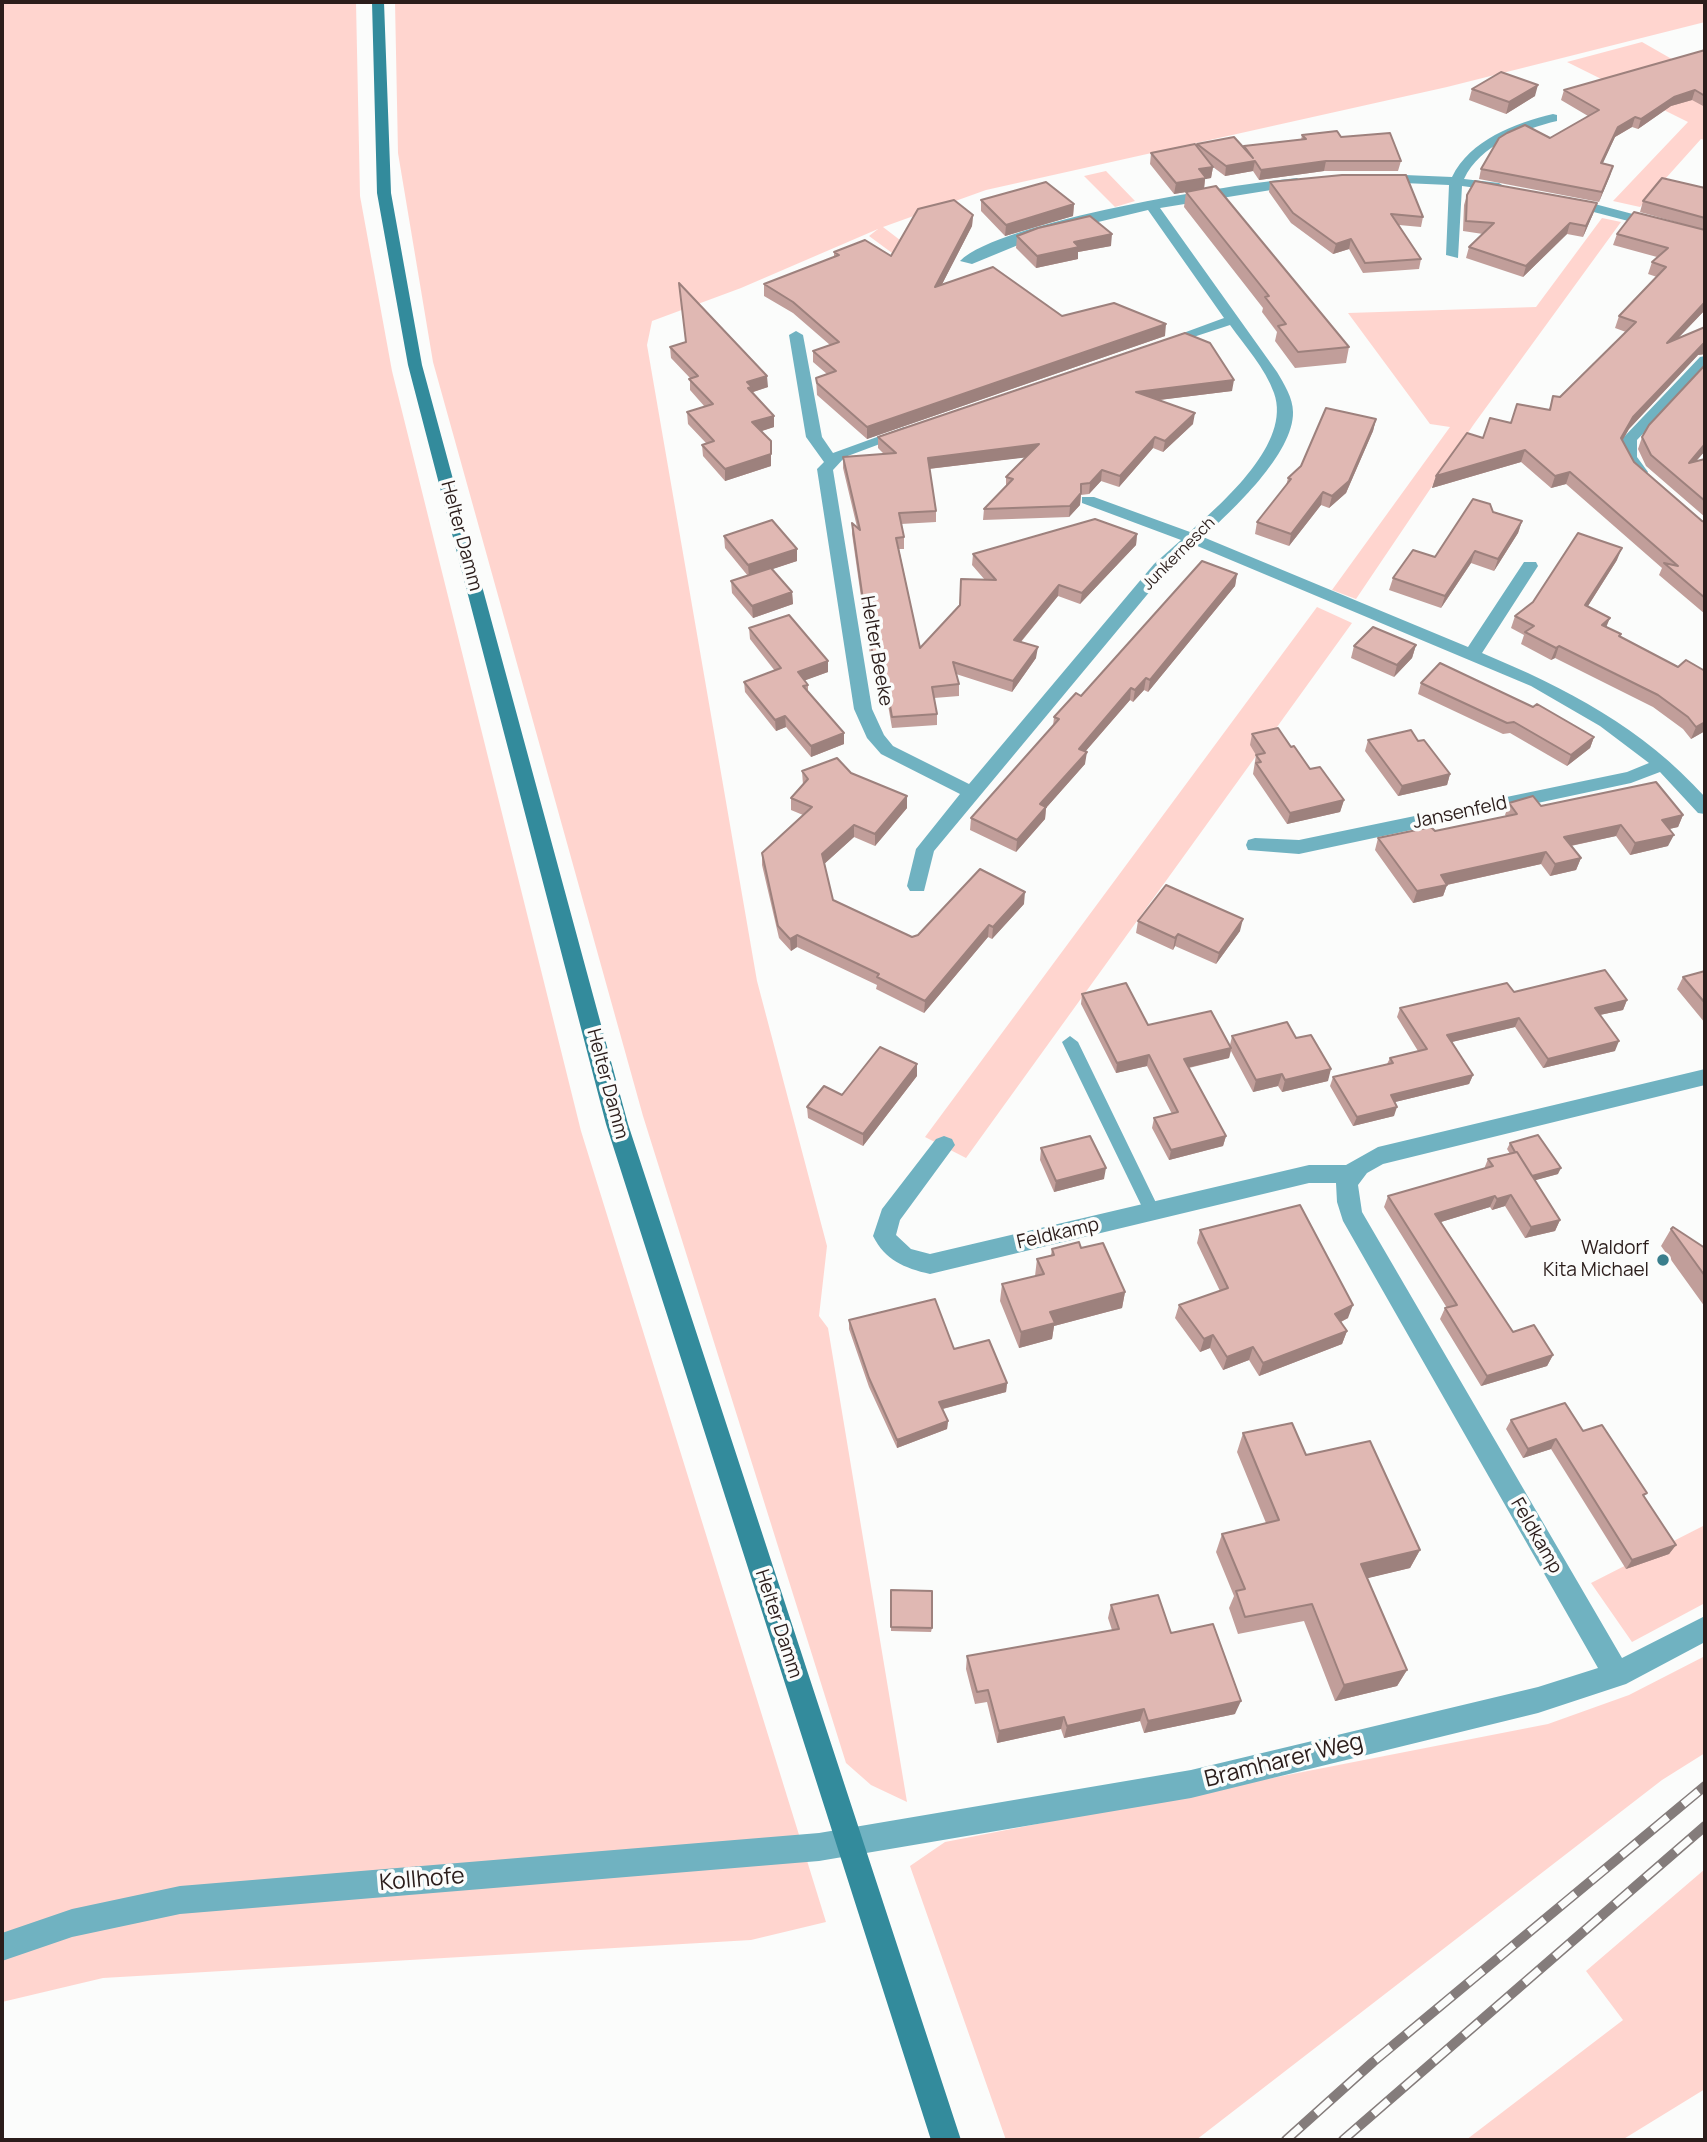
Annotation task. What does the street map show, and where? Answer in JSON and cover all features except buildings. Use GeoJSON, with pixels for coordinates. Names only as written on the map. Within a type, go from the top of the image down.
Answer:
{"type":"FeatureCollection","features":[{"type":"Feature","properties":{"kind":"street","name":"Helter Damm"},"geometry":{"type":"LineString","coordinates":[[378,2],[382,168],[415,365],[617,1124],[946,2140]]}},
{"type":"Feature","properties":{"kind":"street"},"geometry":{"type":"LineString","coordinates":[[1452,256],[1456,181],[1463,167],[1475,155],[1529,122],[1553,118]]}},
{"type":"Feature","properties":{"kind":"street"},"geometry":{"type":"LineString","coordinates":[[1363,178],[1456,181],[1511,189]]}},
{"type":"Feature","properties":{"kind":"street"},"geometry":{"type":"LineString","coordinates":[[967,261],[1024,236],[1265,185],[1311,181]]}},
{"type":"Feature","properties":{"kind":"street"},"geometry":{"type":"LineString","coordinates":[[1560,199],[1705,237]]}},
{"type":"Feature","properties":{"kind":"street","name":"Junkernesch"},"geometry":{"type":"LineString","coordinates":[[917,886],[925,849],[1160,568],[1194,539],[1269,457],[1281,433],[1286,411],[1281,392],[1270,372],[1153,207]]}},
{"type":"Feature","properties":{"kind":"street"},"geometry":{"type":"LineString","coordinates":[[1154,346],[1232,320]]}},
{"type":"Feature","properties":{"kind":"street"},"geometry":{"type":"LineString","coordinates":[[796,335],[814,437],[831,461],[840,454],[920,426]]}},
{"type":"Feature","properties":{"kind":"street"},"geometry":{"type":"LineString","coordinates":[[1657,487],[1629,458],[1627,449],[1630,439],[1705,360]]}},
{"type":"Feature","properties":{"kind":"street","name":"Helter Beeke"},"geometry":{"type":"LineString","coordinates":[[831,461],[825,469],[825,479],[863,709],[869,725],[887,750],[973,793]]}},
{"type":"Feature","properties":{"kind":"street"},"geometry":{"type":"LineString","coordinates":[[1088,500],[1194,539],[1473,653],[1591,709],[1662,764],[1705,808]]}},
{"type":"Feature","properties":{"kind":"street"},"geometry":{"type":"LineString","coordinates":[[1473,653],[1530,566]]}},
{"type":"Feature","properties":{"kind":"street","name":"Jansenfeld"},"geometry":{"type":"LineString","coordinates":[[1255,845],[1299,847],[1630,777],[1662,764]]}},
{"type":"Feature","properties":{"kind":"street"},"geometry":{"type":"LineString","coordinates":[[1349,1174],[1378,1156],[1705,1077]]}},
{"type":"Feature","properties":{"kind":"street","name":"Feldkamp"},"geometry":{"type":"LineString","coordinates":[[944,1145],[890,1216],[884,1236],[892,1250],[907,1260],[930,1264],[1309,1174],[1349,1174],[1345,1193],[1351,1214],[1616,1675]]}},
{"type":"Feature","properties":{"kind":"street","name":"Bramharer Weg"},"geometry":{"type":"LineString","coordinates":[[848,1841],[1191,1784],[1538,1700],[1616,1675],[1705,1628]]}},
{"type":"Feature","properties":{"kind":"street","name":"Kollhofe"},"geometry":{"type":"LineString","coordinates":[[2,1947],[72,1923],[180,1900],[819,1847],[848,1841]]}},
{"type":"Feature","properties":{"kind":"lane"},"geometry":{"type":"LineString","coordinates":[[1070,1042],[1152,1211]]}},
{"type":"Feature","properties":{"kind":"shaded area"},"geometry":{"type":"Polygon","coordinates":[[[2,2],[356,2],[360,196],[392,371],[581,1131],[826,1922],[751,1940],[103,1978],[2,2002],[2,2]]]}},
{"type":"Feature","properties":{"kind":"shaded area"},"geometry":{"type":"Polygon","coordinates":[[[395,2],[1705,2],[1705,22],[1447,87],[986,190],[883,227],[930,263],[922,275],[869,236],[878,229],[741,288],[652,321],[647,345],[757,981],[827,1246],[819,1316],[828,1328],[907,1802],[871,1785],[846,1763],[643,1116],[433,362],[398,153],[395,2]]]}},
{"type":"Feature","properties":{"kind":"shaded area"},"geometry":{"type":"Polygon","coordinates":[[[1642,42],[1705,78],[1705,140],[1701,139],[1640,207],[1613,201],[1688,122],[1567,62],[1642,42]]]}},
{"type":"Feature","properties":{"kind":"shaded area"},"geometry":{"type":"Polygon","coordinates":[[[1106,171],[1135,201],[1115,207],[1084,176],[1106,171]]]}},
{"type":"Feature","properties":{"kind":"shaded area"},"geometry":{"type":"Polygon","coordinates":[[[1602,218],[1621,222],[1474,424],[1356,599],[1332,590],[1450,427],[1430,424],[1348,313],[1536,307],[1602,218]]]}},
{"type":"Feature","properties":{"kind":"shaded area"},"geometry":{"type":"Polygon","coordinates":[[[1317,607],[1352,623],[966,1158],[925,1137],[1317,607]]]}},
{"type":"Feature","properties":{"kind":"shaded area"},"geometry":{"type":"Polygon","coordinates":[[[1705,1525],[1705,1603],[1632,1642],[1591,1583],[1705,1525]]]}},
{"type":"Feature","properties":{"kind":"shaded area"},"geometry":{"type":"Polygon","coordinates":[[[1705,1656],[1705,1753],[1662,1780],[1196,2140],[1006,2140],[910,1866],[945,1842],[1548,1724],[1629,1695],[1705,1656]]]}},
{"type":"Feature","properties":{"kind":"shaded area"},"geometry":{"type":"Polygon","coordinates":[[[1705,1869],[1705,2089],[1622,2140],[1466,2140],[1623,2020],[1586,1971],[1705,1869]]]}},
{"type":"Feature","properties":{"kind":"railway"},"geometry":{"type":"LineString","coordinates":[[1286,2140],[1373,2062],[1705,1786]]}},
{"type":"Feature","properties":{"kind":"railway"},"geometry":{"type":"LineString","coordinates":[[1343,2140],[1705,1826]]}},
{"type":"Feature","properties":{"kind":"place","name":"Waldorf Kita Michael"},"geometry":{"type":"Point","coordinates":[1663,1260]}}]}
